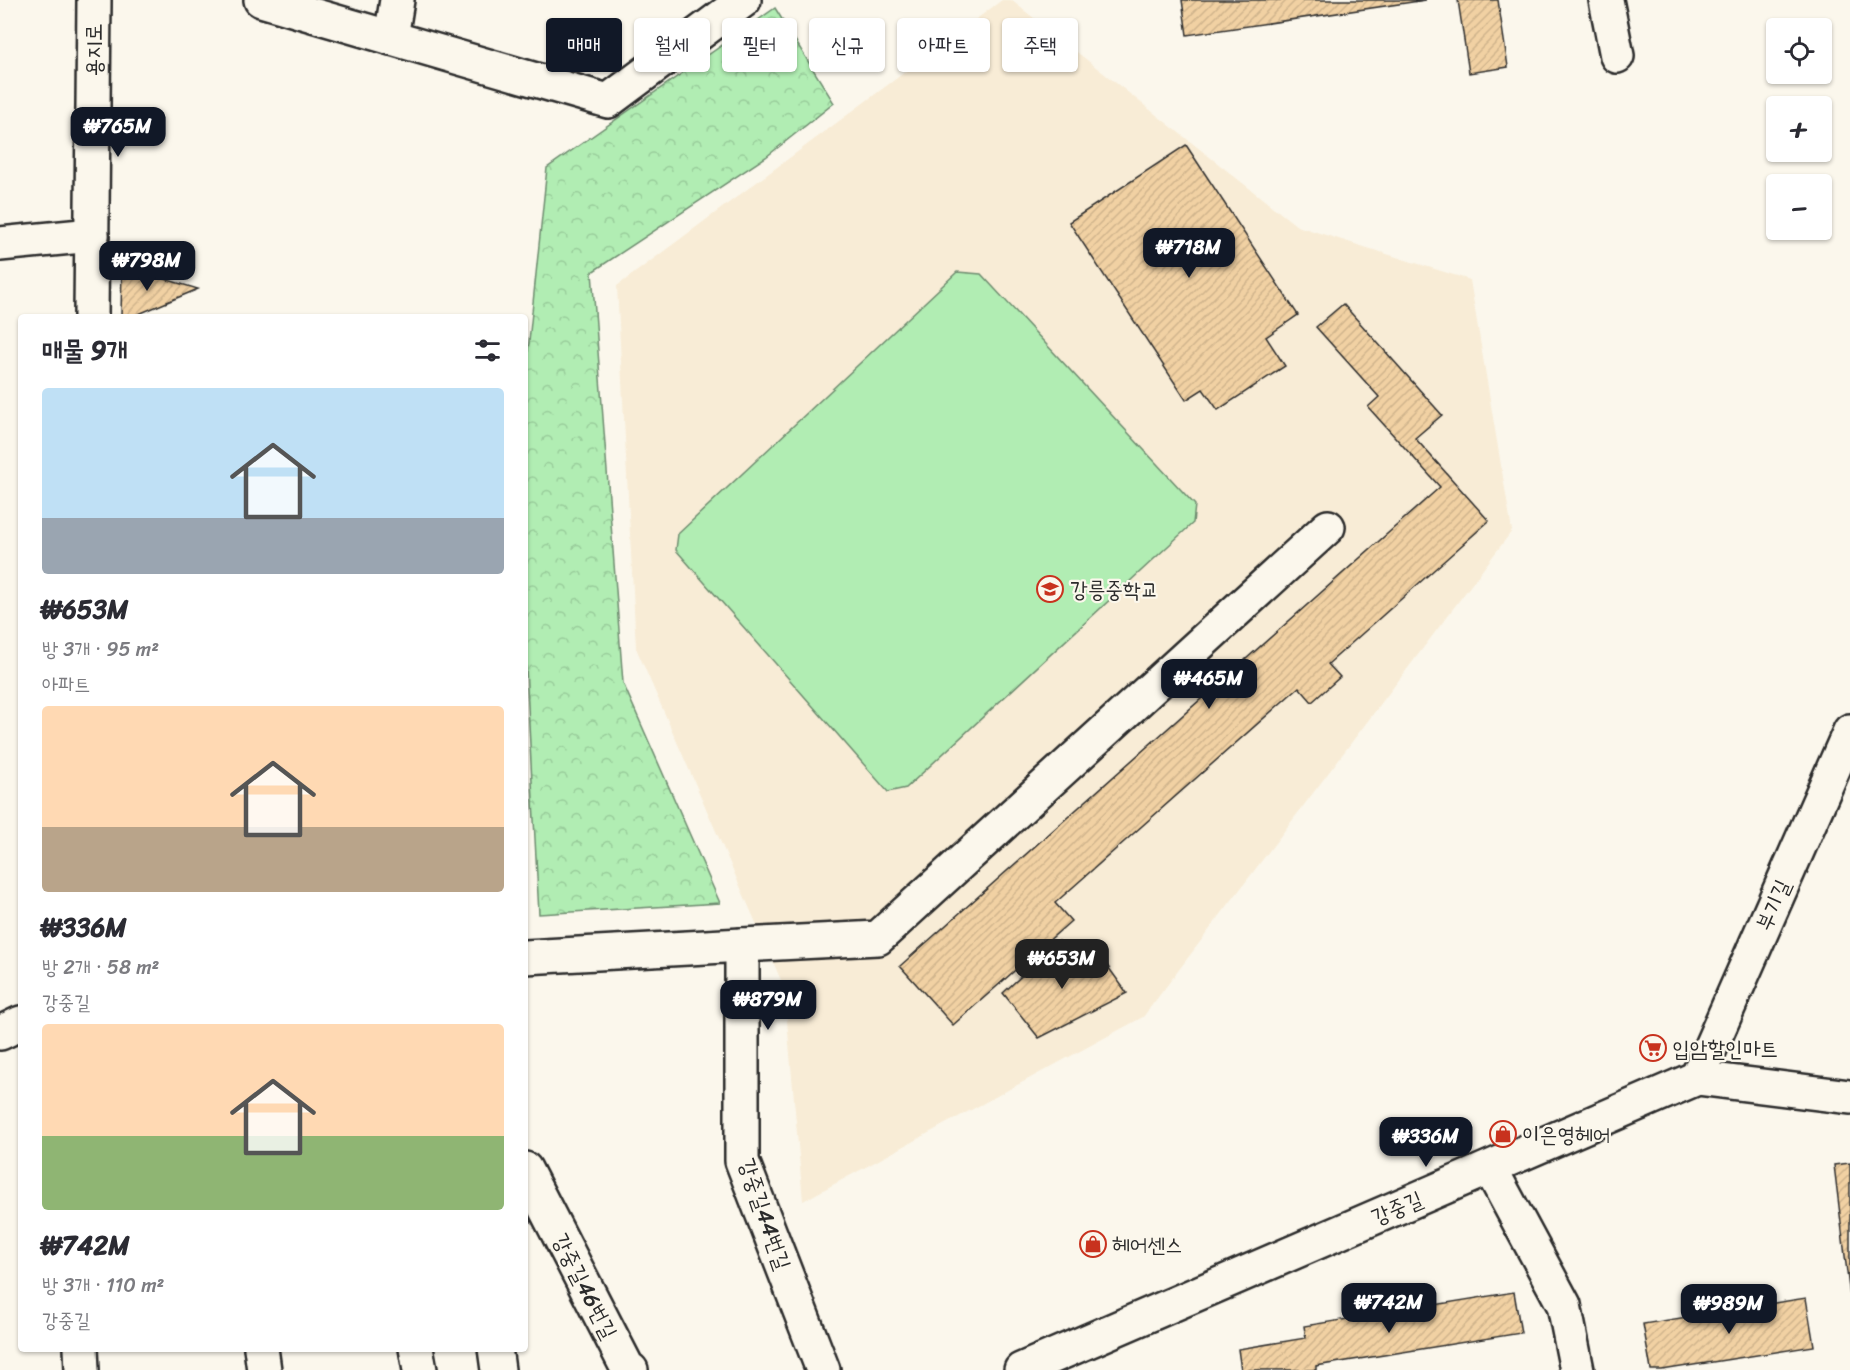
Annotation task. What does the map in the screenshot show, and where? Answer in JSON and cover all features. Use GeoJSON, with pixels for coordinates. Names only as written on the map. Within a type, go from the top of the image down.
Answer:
{"type":"FeatureCollection","features":[{"type":"Feature","properties":{"kind":"street","name":"용지로"},"geometry":{"type":"LineString","coordinates":[[91,314],[94,0]]}},
{"type":"Feature","properties":{"kind":"street"},"geometry":{"type":"LineString","coordinates":[[261,0],[608,102],[744,0]]}},
{"type":"Feature","properties":{"kind":"street"},"geometry":{"type":"LineString","coordinates":[[391,38],[397,0]]}},
{"type":"Feature","properties":{"kind":"street"},"geometry":{"type":"LineString","coordinates":[[1606,0],[1617,56]]}},
{"type":"Feature","properties":{"kind":"street"},"geometry":{"type":"LineString","coordinates":[[0,244],[92,235]]}},
{"type":"Feature","properties":{"kind":"street"},"geometry":{"type":"LineString","coordinates":[[528,957],[878,938],[1328,527]]}},
{"type":"Feature","properties":{"kind":"street","name":"부기길"},"geometry":{"type":"LineString","coordinates":[[1697,1078],[1850,731]]}},
{"type":"Feature","properties":{"kind":"street","name":"강중길44번길"},"geometry":{"type":"LineString","coordinates":[[742,945],[742,1161],[823,1370]]}},
{"type":"Feature","properties":{"kind":"street"},"geometry":{"type":"LineString","coordinates":[[0,1033],[18,1024]]}},
{"type":"Feature","properties":{"kind":"street"},"geometry":{"type":"LineString","coordinates":[[1697,1078],[1850,1097]]}},
{"type":"Feature","properties":{"kind":"street","name":"강중길"},"geometry":{"type":"LineString","coordinates":[[1021,1370],[1697,1078]]}},
{"type":"Feature","properties":{"kind":"street"},"geometry":{"type":"LineString","coordinates":[[1490,1168],[1564,1305],[1577,1370]]}},
{"type":"Feature","properties":{"kind":"street","name":"강중길46번길"},"geometry":{"type":"LineString","coordinates":[[528,1175],[628,1369],[631,1370]]}},
{"type":"Feature","properties":{"kind":"street"},"geometry":{"type":"LineString","coordinates":[[81,1352],[82,1370]]}},
{"type":"Feature","properties":{"kind":"street"},"geometry":{"type":"LineString","coordinates":[[262,1352],[264,1370]]}},
{"type":"Feature","properties":{"kind":"street"},"geometry":{"type":"LineString","coordinates":[[417,1352],[420,1370]]}},
{"type":"Feature","properties":{"kind":"street"},"geometry":{"type":"LineString","coordinates":[[496,1352],[498,1370]]}},
{"type":"Feature","properties":{"kind":"shaded area","name":"강릉중학교"},"geometry":{"type":"Polygon","coordinates":[[[1002,0],[1011,0],[1034,18],[1002,18],[1002,72],[1078,72],[1078,53],[1297,226],[1470,280],[1512,531],[1143,1017],[803,1201],[784,987],[636,648],[617,286],[905,72],[990,72],[990,18],[978,18],[1002,0]]]}},
{"type":"Feature","properties":{"kind":"green space"},"geometry":{"type":"Polygon","coordinates":[[[775,8],[781,18],[761,18],[775,8]]]}},
{"type":"Feature","properties":{"kind":"green space"},"geometry":{"type":"Polygon","coordinates":[[[797,43],[809,63],[809,72],[815,72],[834,103],[766,157],[592,272],[623,683],[720,903],[539,914],[528,707],[528,351],[547,168],[684,72],[710,72],[710,54],[722,45],[722,72],[797,72],[797,43]]]}},
{"type":"Feature","properties":{"kind":"green space"},"geometry":{"type":"Polygon","coordinates":[[[957,272],[981,274],[1195,505],[1193,523],[906,788],[888,792],[676,550],[678,534],[957,272]]]}},
{"type":"Feature","properties":{"kind":"building"},"geometry":{"type":"Polygon","coordinates":[[[1182,0],[1426,0],[1187,35],[1182,0]]]}},
{"type":"Feature","properties":{"kind":"building"},"geometry":{"type":"Polygon","coordinates":[[[1458,0],[1498,0],[1508,67],[1469,73],[1458,0]]]}},
{"type":"Feature","properties":{"kind":"building"},"geometry":{"type":"Polygon","coordinates":[[[1186,145],[1298,315],[1266,337],[1285,366],[1218,410],[1203,389],[1186,400],[1069,222],[1186,145]]]}},
{"type":"Feature","properties":{"kind":"building"},"geometry":{"type":"Polygon","coordinates":[[[122,266],[198,289],[139,314],[121,314],[122,266]]]}},
{"type":"Feature","properties":{"kind":"building"},"geometry":{"type":"Polygon","coordinates":[[[1343,304],[1442,415],[1415,438],[1489,521],[1328,664],[1340,677],[1312,702],[1299,687],[1055,903],[1071,921],[953,1025],[900,966],[1440,487],[1368,407],[1379,397],[1316,327],[1343,304]]]}},
{"type":"Feature","properties":{"kind":"building"},"geometry":{"type":"Polygon","coordinates":[[[1059,941],[1080,963],[1098,953],[1127,993],[1039,1038],[1003,993],[1059,941]]]}},
{"type":"Feature","properties":{"kind":"building"},"geometry":{"type":"Polygon","coordinates":[[[1850,1163],[1850,1297],[1834,1165],[1850,1163]]]}},
{"type":"Feature","properties":{"kind":"building"},"geometry":{"type":"Polygon","coordinates":[[[1514,1292],[1521,1333],[1316,1366],[1316,1370],[1241,1370],[1238,1349],[1306,1338],[1304,1326],[1514,1292]]]}},
{"type":"Feature","properties":{"kind":"building"},"geometry":{"type":"Polygon","coordinates":[[[1806,1298],[1814,1346],[1651,1370],[1643,1324],[1806,1298]]]}},
{"type":"Feature","properties":{"kind":"place","name":"강릉중학교"},"geometry":{"type":"Point","coordinates":[1050,589]}},
{"type":"Feature","properties":{"kind":"place","name":"입암할인마트"},"geometry":{"type":"Point","coordinates":[1653,1048]}},
{"type":"Feature","properties":{"kind":"place","name":"이은영헤어"},"geometry":{"type":"Point","coordinates":[1503,1134]}},
{"type":"Feature","properties":{"kind":"place","name":"헤어센스"},"geometry":{"type":"Point","coordinates":[1093,1244]}}]}
